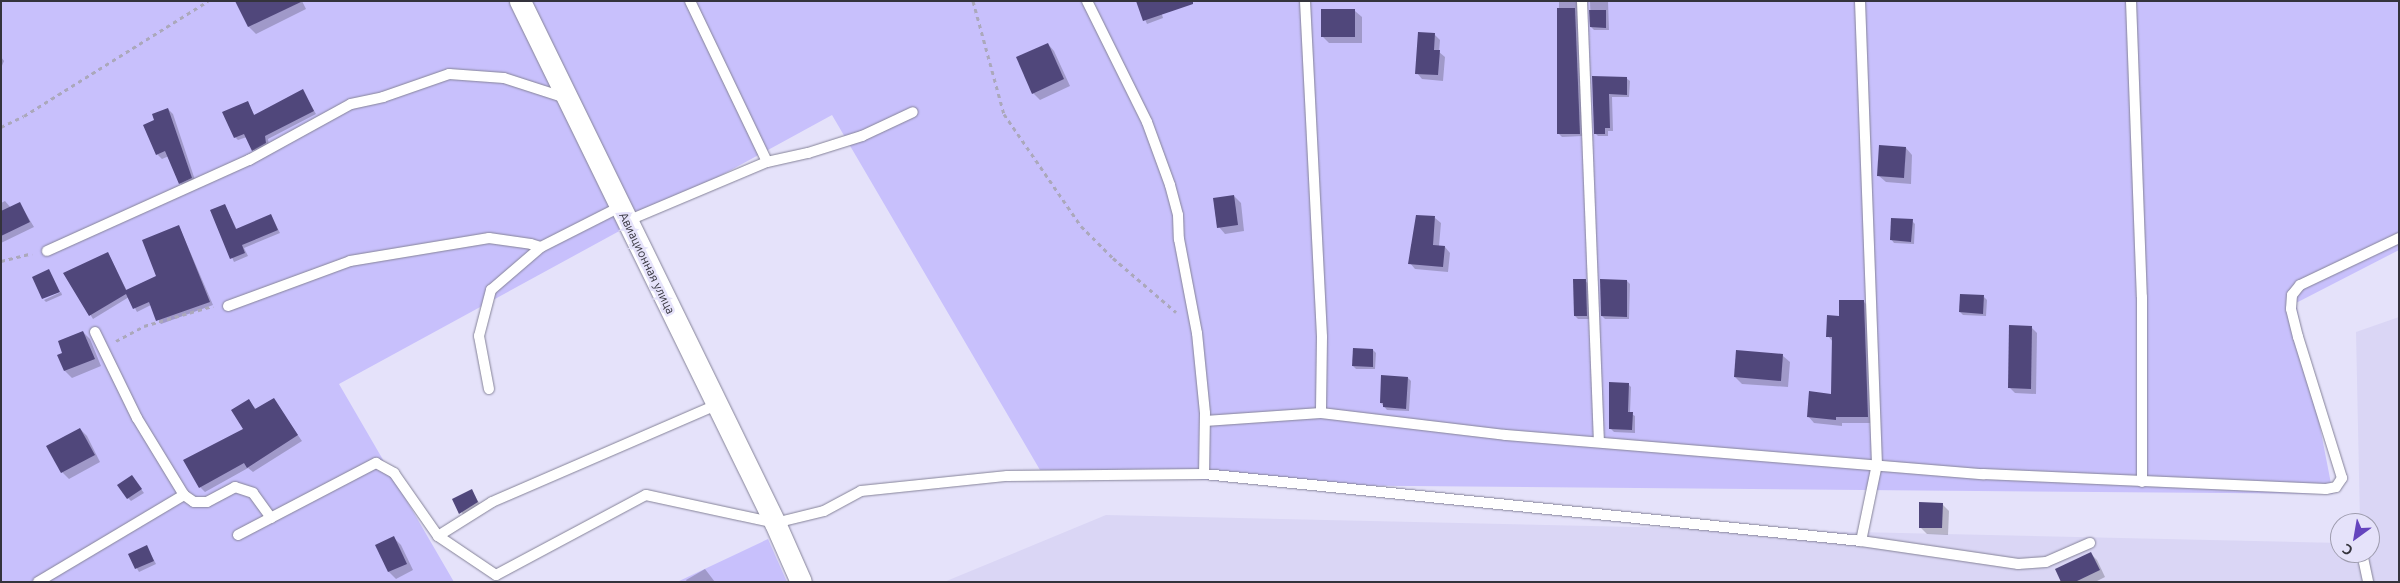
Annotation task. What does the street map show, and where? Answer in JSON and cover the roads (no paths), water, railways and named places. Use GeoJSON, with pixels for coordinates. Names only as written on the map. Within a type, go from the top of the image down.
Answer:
{"type":"FeatureCollection","features":[{"type":"Feature","properties":{"kind":"street","name":"Авиационная улица"},"geometry":{"type":"LineString","coordinates":[[520,1],[775,523],[801,582]]}},
{"type":"Feature","properties":{"kind":"lane"},"geometry":{"type":"LineString","coordinates":[[690,1],[766,162]]}},
{"type":"Feature","properties":{"kind":"lane"},"geometry":{"type":"LineString","coordinates":[[1087,1],[1124,72],[1146,122],[1170,185],[1178,214],[1179,239],[1197,333],[1204,421],[1204,474]]}},
{"type":"Feature","properties":{"kind":"lane"},"geometry":{"type":"LineString","coordinates":[[1305,1],[1322,337],[1320,413]]}},
{"type":"Feature","properties":{"kind":"lane"},"geometry":{"type":"LineString","coordinates":[[1582,1],[1599,441]]}},
{"type":"Feature","properties":{"kind":"lane"},"geometry":{"type":"LineString","coordinates":[[1860,1],[1878,464],[1860,541]]}},
{"type":"Feature","properties":{"kind":"lane"},"geometry":{"type":"LineString","coordinates":[[2131,1],[2142,297],[2142,482]]}},
{"type":"Feature","properties":{"kind":"lane"},"geometry":{"type":"LineString","coordinates":[[48,251],[250,160],[351,104],[383,97],[449,74],[504,78],[567,98]]}},
{"type":"Feature","properties":{"kind":"lane"},"geometry":{"type":"LineString","coordinates":[[489,389],[479,336],[491,290],[541,247],[623,214],[766,162],[808,153],[862,136],[912,112]]}},
{"type":"Feature","properties":{"kind":"lane"},"geometry":{"type":"LineString","coordinates":[[228,306],[350,261],[490,238],[541,247]]}},
{"type":"Feature","properties":{"kind":"lane"},"geometry":{"type":"LineString","coordinates":[[1204,421],[1320,413],[1506,435],[1599,441],[1983,474],[2318,489],[2336,487],[2342,478],[2298,337],[2291,309],[2292,295],[2300,285],[2399,238]]}},
{"type":"Feature","properties":{"kind":"lane"},"geometry":{"type":"LineString","coordinates":[[95,332],[104,347],[137,418],[184,495],[194,502],[207,502],[235,487],[253,493],[271,518]]}},
{"type":"Feature","properties":{"kind":"lane"},"geometry":{"type":"LineString","coordinates":[[438,536],[492,502],[716,405]]}},
{"type":"Feature","properties":{"kind":"lane"},"geometry":{"type":"LineString","coordinates":[[238,535],[376,463],[394,473],[438,536],[496,575],[646,495],[775,523],[824,511],[861,491],[1007,476],[1204,474],[1860,541],[2018,564],[2046,562],[2090,543]]}},
{"type":"Feature","properties":{"kind":"lane"},"geometry":{"type":"LineString","coordinates":[[38,582],[184,495]]}},
{"type":"Feature","properties":{"kind":"lane"},"geometry":{"type":"LineString","coordinates":[[2364,563],[2368,582]]}}]}
